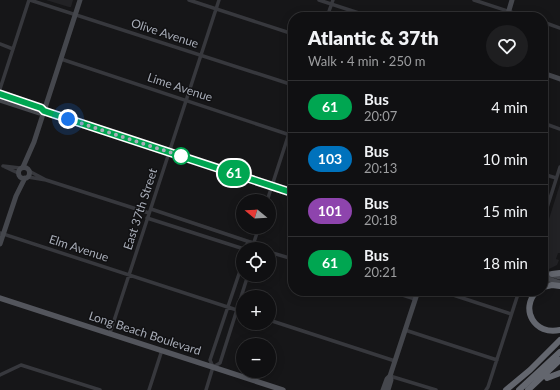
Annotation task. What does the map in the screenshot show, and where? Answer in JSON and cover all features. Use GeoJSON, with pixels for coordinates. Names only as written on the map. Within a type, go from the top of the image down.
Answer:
{"type":"FeatureCollection","features":[{"type":"Feature","properties":{"kind":"highway"},"geometry":{"type":"LineString","coordinates":[[552,274],[560,273]]}},
{"type":"Feature","properties":{"kind":"highway"},"geometry":{"type":"LineString","coordinates":[[548,286],[560,284]]}},
{"type":"Feature","properties":{"kind":"highway"},"geometry":{"type":"LineString","coordinates":[[533,296],[530,305],[530,312],[533,321],[538,326],[546,330],[560,330]]}},
{"type":"Feature","properties":{"kind":"highway"},"geometry":{"type":"LineString","coordinates":[[541,359],[560,336]]}},
{"type":"Feature","properties":{"kind":"highway"},"geometry":{"type":"LineString","coordinates":[[506,390],[560,340]]}},
{"type":"Feature","properties":{"kind":"highway"},"geometry":{"type":"LineString","coordinates":[[519,390],[560,352]]}},
{"type":"Feature","properties":{"kind":"highway"},"geometry":{"type":"LineString","coordinates":[[528,390],[560,360]]}},
{"type":"Feature","properties":{"kind":"highway"},"geometry":{"type":"LineString","coordinates":[[533,390],[560,364]]}},
{"type":"Feature","properties":{"kind":"highway"},"geometry":{"type":"LineString","coordinates":[[547,378],[560,373]]}},
{"type":"Feature","properties":{"kind":"main road"},"geometry":{"type":"LineString","coordinates":[[0,244],[2,234],[24,172],[80,0]]}},
{"type":"Feature","properties":{"kind":"main road"},"geometry":{"type":"LineString","coordinates":[[508,12],[512,0]]}},
{"type":"Feature","properties":{"kind":"main road"},"geometry":{"type":"LineString","coordinates":[[548,75],[560,79]]}},
{"type":"Feature","properties":{"kind":"main road"},"geometry":{"type":"LineString","coordinates":[[0,94],[41,108],[44,111],[288,191]]}},
{"type":"Feature","properties":{"kind":"main road"},"geometry":{"type":"LineString","coordinates":[[0,100],[39,113],[44,111]]}},
{"type":"Feature","properties":{"kind":"main road"},"geometry":{"type":"LineString","coordinates":[[548,273],[560,277]]}},
{"type":"Feature","properties":{"kind":"main road"},"geometry":{"type":"LineString","coordinates":[[548,279],[560,284]]}},
{"type":"Feature","properties":{"kind":"main road"},"geometry":{"type":"LineString","coordinates":[[383,390],[387,379],[390,376],[416,296]]}},
{"type":"Feature","properties":{"kind":"main road","name":"Long Beach Boulevard"},"geometry":{"type":"LineString","coordinates":[[0,298],[283,390]]}},
{"type":"Feature","properties":{"kind":"main road"},"geometry":{"type":"LineString","coordinates":[[388,390],[391,380],[390,376]]}},
{"type":"Feature","properties":{"kind":"street","name":"Olive Avenue"},"geometry":{"type":"LineString","coordinates":[[29,0],[288,82]]}},
{"type":"Feature","properties":{"kind":"street"},"geometry":{"type":"LineString","coordinates":[[0,89],[29,0]]}},
{"type":"Feature","properties":{"kind":"street"},"geometry":{"type":"LineString","coordinates":[[190,0],[288,32]]}},
{"type":"Feature","properties":{"kind":"street","name":"East 37th Street"},"geometry":{"type":"LineString","coordinates":[[110,333],[219,0]]}},
{"type":"Feature","properties":{"kind":"street"},"geometry":{"type":"LineString","coordinates":[[319,0],[332,2],[358,12]]}},
{"type":"Feature","properties":{"kind":"street"},"geometry":{"type":"LineString","coordinates":[[474,0],[502,12]]}},
{"type":"Feature","properties":{"kind":"street"},"geometry":{"type":"LineString","coordinates":[[329,12],[332,2]]}},
{"type":"Feature","properties":{"kind":"street"},"geometry":{"type":"LineString","coordinates":[[548,24],[560,28]]}},
{"type":"Feature","properties":{"kind":"street"},"geometry":{"type":"LineString","coordinates":[[0,44],[13,49]]}},
{"type":"Feature","properties":{"kind":"street","name":"Lime Avenue"},"geometry":{"type":"LineString","coordinates":[[61,59],[288,134]]}},
{"type":"Feature","properties":{"kind":"street"},"geometry":{"type":"LineString","coordinates":[[548,125],[560,129]]}},
{"type":"Feature","properties":{"kind":"street"},"geometry":{"type":"LineString","coordinates":[[269,194],[288,134]]}},
{"type":"Feature","properties":{"kind":"street"},"geometry":{"type":"LineString","coordinates":[[2,165],[149,213]]}},
{"type":"Feature","properties":{"kind":"street"},"geometry":{"type":"LineString","coordinates":[[548,204],[560,167]]}},
{"type":"Feature","properties":{"kind":"street"},"geometry":{"type":"LineString","coordinates":[[548,176],[556,178]]}},
{"type":"Feature","properties":{"kind":"street"},"geometry":{"type":"LineString","coordinates":[[150,209],[252,242],[256,234]]}},
{"type":"Feature","properties":{"kind":"street"},"geometry":{"type":"LineString","coordinates":[[147,218],[236,246]]}},
{"type":"Feature","properties":{"kind":"street","name":"Elm Avenue"},"geometry":{"type":"LineString","coordinates":[[2,234],[236,310]]}},
{"type":"Feature","properties":{"kind":"street"},"geometry":{"type":"LineString","coordinates":[[276,254],[288,258]]}},
{"type":"Feature","properties":{"kind":"street"},"geometry":{"type":"LineString","coordinates":[[206,390],[213,367],[210,360],[236,282]]}},
{"type":"Feature","properties":{"kind":"street"},"geometry":{"type":"LineString","coordinates":[[406,296],[415,299]]}},
{"type":"Feature","properties":{"kind":"street"},"geometry":{"type":"LineString","coordinates":[[456,296],[511,314]]}},
{"type":"Feature","properties":{"kind":"street"},"geometry":{"type":"LineString","coordinates":[[486,390],[517,296]]}},
{"type":"Feature","properties":{"kind":"street"},"geometry":{"type":"LineString","coordinates":[[213,367],[220,363],[236,313]]}},
{"type":"Feature","properties":{"kind":"street"},"geometry":{"type":"LineString","coordinates":[[276,322],[395,361]]}},
{"type":"Feature","properties":{"kind":"street"},"geometry":{"type":"LineString","coordinates":[[405,330],[497,360]]}},
{"type":"Feature","properties":{"kind":"street"},"geometry":{"type":"LineString","coordinates":[[149,390],[162,350]]}},
{"type":"Feature","properties":{"kind":"street"},"geometry":{"type":"LineString","coordinates":[[0,375],[21,365],[100,390]]}},
{"type":"Feature","properties":{"kind":"street"},"geometry":{"type":"LineString","coordinates":[[390,376],[436,390]]}},
{"type":"Feature","properties":{"kind":"shaded area"},"geometry":{"type":"Polygon","coordinates":[[[46,0],[73,0],[71,7],[69,7],[46,0]]]}},
{"type":"Feature","properties":{"kind":"shaded area"},"geometry":{"type":"Polygon","coordinates":[[[560,184],[560,253],[558,253],[556,259],[559,260],[557,265],[549,269],[548,269],[548,222],[560,184]]]}},
{"type":"Feature","properties":{"kind":"bus line","name":"61"},"geometry":{"type":"LineString","coordinates":[[0,94],[41,108],[44,111],[288,191]]}},
{"type":"Feature","properties":{"kind":"route"},"geometry":{"type":"LineString","coordinates":[[68,119],[181,156]]}}]}
